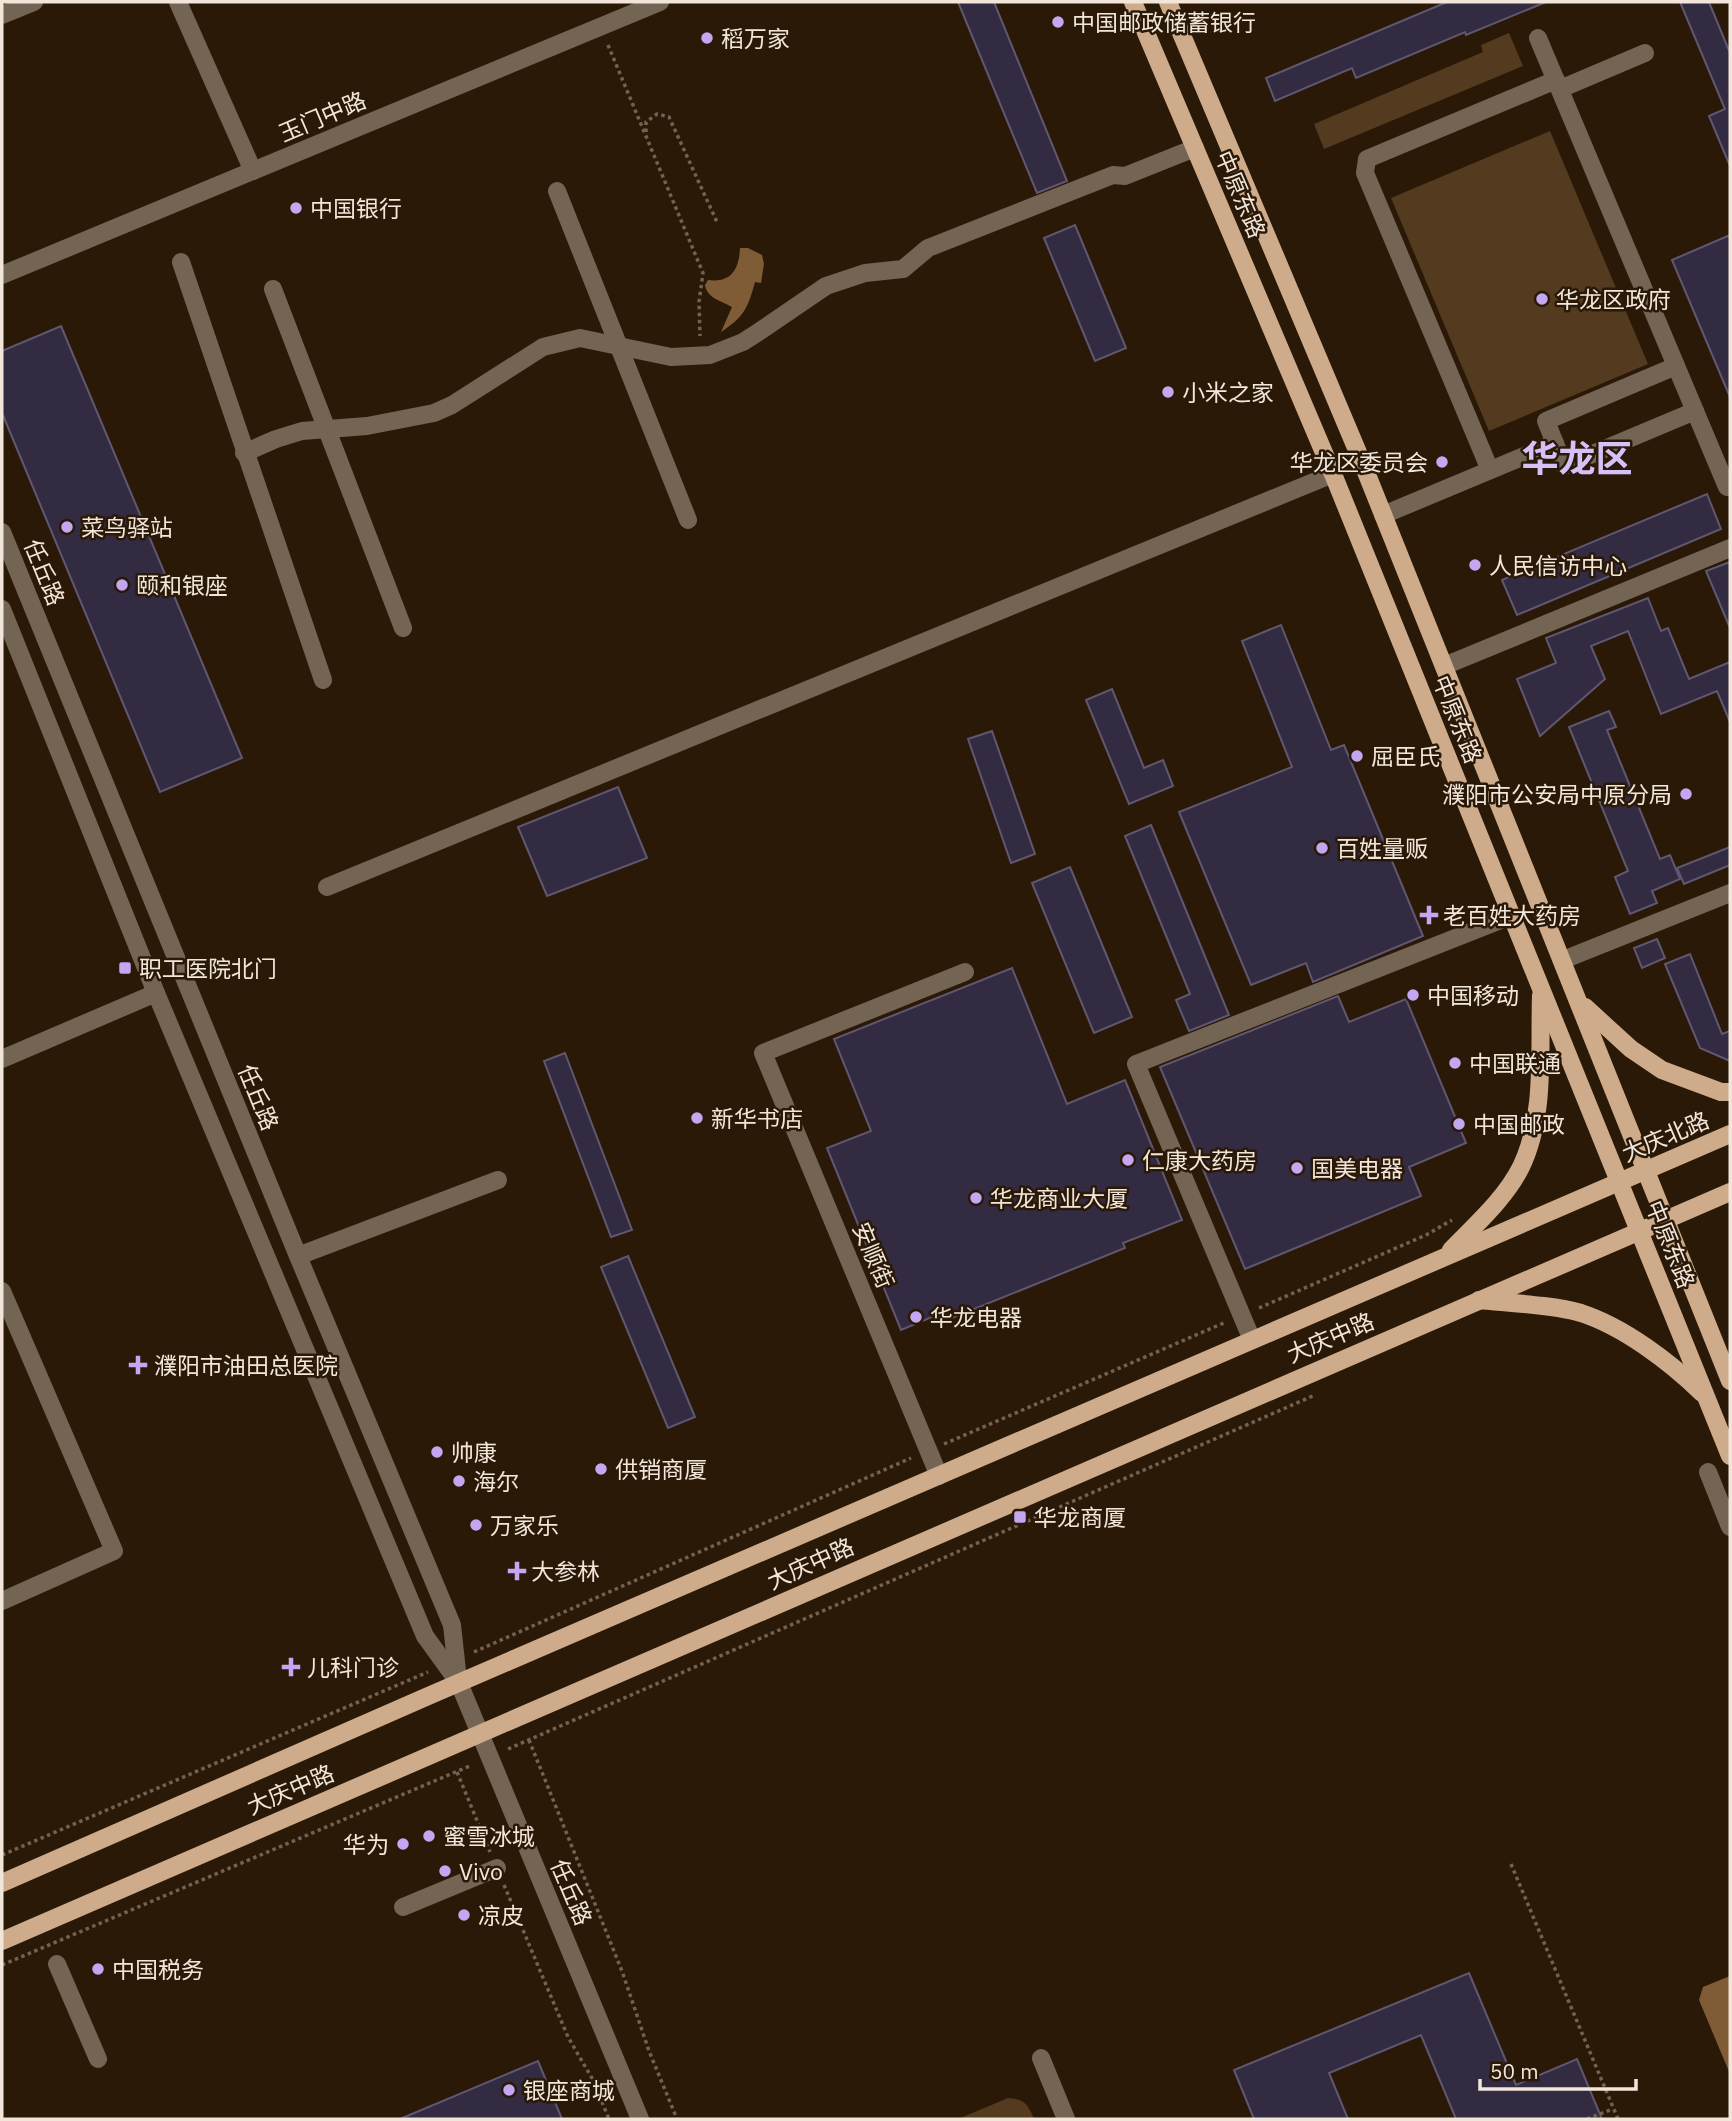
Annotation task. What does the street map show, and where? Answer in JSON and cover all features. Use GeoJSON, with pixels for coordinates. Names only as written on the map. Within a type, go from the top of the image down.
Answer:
{"type":"FeatureCollection","features":[{"type":"Feature","properties":{"kind":"main road","name":"中原东路"},"geometry":{"type":"LineString","coordinates":[[1133,2],[1333,474],[1730,1457]]}},
{"type":"Feature","properties":{"kind":"main road","name":"中原东路"},"geometry":{"type":"LineString","coordinates":[[1168,2],[1383,514],[1730,1381]]}},
{"type":"Feature","properties":{"kind":"main road"},"geometry":{"type":"LineString","coordinates":[[1444,1258],[1494,1206],[1521,1168],[1536,1123],[1541,988]]}},
{"type":"Feature","properties":{"kind":"main road"},"geometry":{"type":"LineString","coordinates":[[1579,1001],[1631,1049],[1662,1070],[1720,1092],[1730,1092]]}},
{"type":"Feature","properties":{"kind":"main road","name":"大庆北路"},"geometry":{"type":"LineString","coordinates":[[1619,1182],[1730,1134]]}},
{"type":"Feature","properties":{"kind":"main road","name":"大庆中路"},"geometry":{"type":"LineString","coordinates":[[2,1883],[458,1683],[1619,1182]]}},
{"type":"Feature","properties":{"kind":"main road"},"geometry":{"type":"LineString","coordinates":[[1639,1231],[1730,1192]]}},
{"type":"Feature","properties":{"kind":"main road","name":"大庆中路"},"geometry":{"type":"LineString","coordinates":[[2,1941],[1639,1231]]}},
{"type":"Feature","properties":{"kind":"main road"},"geometry":{"type":"LineString","coordinates":[[1479,1300],[1579,1312],[1609,1325],[1681,1373],[1707,1398]]}},
{"type":"Feature","properties":{"kind":"street"},"geometry":{"type":"LineString","coordinates":[[2,15],[34,2]]}},
{"type":"Feature","properties":{"kind":"street"},"geometry":{"type":"LineString","coordinates":[[177,2],[253,171]]}},
{"type":"Feature","properties":{"kind":"street","name":"玉门中路"},"geometry":{"type":"LineString","coordinates":[[2,275],[660,2]]}},
{"type":"Feature","properties":{"kind":"street"},"geometry":{"type":"LineString","coordinates":[[1538,38],[1727,487]]}},
{"type":"Feature","properties":{"kind":"street"},"geometry":{"type":"LineString","coordinates":[[1490,470],[1365,173],[1367,159],[1645,53]]}},
{"type":"Feature","properties":{"kind":"street"},"geometry":{"type":"LineString","coordinates":[[244,453],[302,431],[380,424],[433,413],[452,405],[543,347],[556,342],[580,338],[671,357],[710,355],[743,342],[826,286],[865,273],[904,269],[928,248],[1113,176],[1125,176],[1195,148]]}},
{"type":"Feature","properties":{"kind":"street"},"geometry":{"type":"LineString","coordinates":[[556,191],[688,520]]}},
{"type":"Feature","properties":{"kind":"street"},"geometry":{"type":"LineString","coordinates":[[181,262],[323,680]]}},
{"type":"Feature","properties":{"kind":"street"},"geometry":{"type":"LineString","coordinates":[[273,289],[403,628]]}},
{"type":"Feature","properties":{"kind":"street"},"geometry":{"type":"LineString","coordinates":[[1676,366],[1546,421],[1564,466],[1695,411]]}},
{"type":"Feature","properties":{"kind":"street"},"geometry":{"type":"LineString","coordinates":[[1383,514],[1555,443]]}},
{"type":"Feature","properties":{"kind":"street"},"geometry":{"type":"LineString","coordinates":[[327,887],[1333,474]]}},
{"type":"Feature","properties":{"kind":"street","name":"任丘路"},"geometry":{"type":"LineString","coordinates":[[2,532],[452,1625],[451,1662],[458,1683],[640,2119]]}},
{"type":"Feature","properties":{"kind":"street"},"geometry":{"type":"LineString","coordinates":[[1444,666],[1730,548]]}},
{"type":"Feature","properties":{"kind":"street"},"geometry":{"type":"LineString","coordinates":[[2,610],[6,632],[425,1636],[451,1662]]}},
{"type":"Feature","properties":{"kind":"street"},"geometry":{"type":"LineString","coordinates":[[1563,960],[1730,893]]}},
{"type":"Feature","properties":{"kind":"street"},"geometry":{"type":"LineString","coordinates":[[1252,1340],[1136,1064],[1511,916]]}},
{"type":"Feature","properties":{"kind":"street","name":"安顺街"},"geometry":{"type":"LineString","coordinates":[[939,1476],[763,1053],[965,972]]}},
{"type":"Feature","properties":{"kind":"street"},"geometry":{"type":"LineString","coordinates":[[2,1059],[156,993]]}},
{"type":"Feature","properties":{"kind":"street"},"geometry":{"type":"LineString","coordinates":[[298,1256],[498,1180]]}},
{"type":"Feature","properties":{"kind":"street"},"geometry":{"type":"LineString","coordinates":[[2,1291],[114,1551],[2,1601]]}},
{"type":"Feature","properties":{"kind":"street"},"geometry":{"type":"LineString","coordinates":[[1708,1472],[1730,1527]]}},
{"type":"Feature","properties":{"kind":"street"},"geometry":{"type":"LineString","coordinates":[[403,1907],[497,1868]]}},
{"type":"Feature","properties":{"kind":"street"},"geometry":{"type":"LineString","coordinates":[[57,1965],[98,2059]]}},
{"type":"Feature","properties":{"kind":"street"},"geometry":{"type":"LineString","coordinates":[[1041,2059],[1066,2119]]}},
{"type":"Feature","properties":{"kind":"path"},"geometry":{"type":"LineString","coordinates":[[600,27],[703,273],[699,302],[700,357]]}},
{"type":"Feature","properties":{"kind":"path"},"geometry":{"type":"LineString","coordinates":[[645,136],[646,122],[657,114],[669,117],[718,222]]}},
{"type":"Feature","properties":{"kind":"path"},"geometry":{"type":"LineString","coordinates":[[2,1855],[539,1624],[929,1450],[1426,1235],[1460,1215]]}},
{"type":"Feature","properties":{"kind":"path"},"geometry":{"type":"LineString","coordinates":[[2,1965],[457,1772],[1315,1395]]}},
{"type":"Feature","properties":{"kind":"path"},"geometry":{"type":"LineString","coordinates":[[529,1740],[622,1971],[649,2051],[677,2119]]}},
{"type":"Feature","properties":{"kind":"path"},"geometry":{"type":"LineString","coordinates":[[457,1772],[568,2037],[593,2080],[609,2119]]}},
{"type":"Feature","properties":{"kind":"path"},"geometry":{"type":"LineString","coordinates":[[1511,1864],[1618,2119]]}},
{"type":"Feature","properties":{"kind":"path"},"geometry":{"type":"LineString","coordinates":[[1587,2119],[1613,2109]]}},
{"type":"Feature","properties":{"kind":"shaded area"},"geometry":{"type":"Polygon","coordinates":[[[1509,33],[1523,66],[1324,149],[1314,124],[1483,52],[1481,45],[1509,33]]]}},
{"type":"Feature","properties":{"kind":"shaded area"},"geometry":{"type":"Polygon","coordinates":[[[1550,131],[1648,364],[1489,431],[1391,198],[1550,131]]]}},
{"type":"Feature","properties":{"kind":"shaded area"},"geometry":{"type":"Polygon","coordinates":[[[740,248],[748,248],[762,255],[764,264],[761,283],[755,282],[744,311],[721,332],[732,307],[712,296],[705,285],[708,280],[723,279],[732,273],[738,263],[740,248]]]}},
{"type":"Feature","properties":{"kind":"shaded area"},"geometry":{"type":"Polygon","coordinates":[[[1730,1976],[1730,2074],[1699,2000],[1703,1987],[1730,1976]]]}},
{"type":"Feature","properties":{"kind":"shaded area"},"geometry":{"type":"Polygon","coordinates":[[[1008,2098],[1025,2104],[1034,2119],[958,2119],[1008,2098]]]}},
{"type":"Feature","properties":{"kind":"building"},"geometry":{"type":"Polygon","coordinates":[[[958,2],[994,2],[1067,181],[1037,193],[958,2]]]}},
{"type":"Feature","properties":{"kind":"building"},"geometry":{"type":"Polygon","coordinates":[[[1447,2],[1546,2],[1466,35],[1465,32],[1356,78],[1352,68],[1275,101],[1266,78],[1447,2]]]}},
{"type":"Feature","properties":{"kind":"building"},"geometry":{"type":"Polygon","coordinates":[[[1680,2],[1709,2],[1730,53],[1730,166],[1709,116],[1725,109],[1680,2]]]}},
{"type":"Feature","properties":{"kind":"building"},"geometry":{"type":"Polygon","coordinates":[[[1075,225],[1126,348],[1095,361],[1044,238],[1075,225]]]}},
{"type":"Feature","properties":{"kind":"building"},"geometry":{"type":"Polygon","coordinates":[[[1730,235],[1730,397],[1672,260],[1730,235]]]}},
{"type":"Feature","properties":{"kind":"building","name":"颐和银座"},"geometry":{"type":"Polygon","coordinates":[[[61,326],[242,758],[160,792],[2,413],[2,351],[61,326]]]}},
{"type":"Feature","properties":{"kind":"building"},"geometry":{"type":"Polygon","coordinates":[[[1707,494],[1721,529],[1517,615],[1502,580],[1707,494]]]}},
{"type":"Feature","properties":{"kind":"building"},"geometry":{"type":"Polygon","coordinates":[[[1730,562],[1730,628],[1706,571],[1730,562]]]}},
{"type":"Feature","properties":{"kind":"building"},"geometry":{"type":"Polygon","coordinates":[[[1648,598],[1661,631],[1668,628],[1689,679],[1730,662],[1730,722],[1717,691],[1661,714],[1628,631],[1591,646],[1605,679],[1540,736],[1517,679],[1556,663],[1546,638],[1648,598]]]}},
{"type":"Feature","properties":{"kind":"building"},"geometry":{"type":"Polygon","coordinates":[[[1281,625],[1331,750],[1344,745],[1423,936],[1313,982],[1306,963],[1251,985],[1179,812],[1292,767],[1242,641],[1281,625]]]}},
{"type":"Feature","properties":{"kind":"building"},"geometry":{"type":"Polygon","coordinates":[[[1112,689],[1144,768],[1163,760],[1173,786],[1129,804],[1086,700],[1112,689]]]}},
{"type":"Feature","properties":{"kind":"building"},"geometry":{"type":"Polygon","coordinates":[[[1609,711],[1616,727],[1607,730],[1660,859],[1670,855],[1680,879],[1652,891],[1657,903],[1630,914],[1615,877],[1628,871],[1569,727],[1609,711]]]}},
{"type":"Feature","properties":{"kind":"building"},"geometry":{"type":"Polygon","coordinates":[[[992,731],[1035,854],[1011,863],[968,739],[992,731]]]}},
{"type":"Feature","properties":{"kind":"building"},"geometry":{"type":"Polygon","coordinates":[[[618,787],[647,858],[547,896],[518,827],[618,787]]]}},
{"type":"Feature","properties":{"kind":"building"},"geometry":{"type":"Polygon","coordinates":[[[1151,825],[1229,1015],[1189,1031],[1176,1000],[1190,994],[1125,836],[1151,825]]]}},
{"type":"Feature","properties":{"kind":"building"},"geometry":{"type":"Polygon","coordinates":[[[1730,847],[1730,865],[1684,884],[1677,868],[1730,847]]]}},
{"type":"Feature","properties":{"kind":"building"},"geometry":{"type":"Polygon","coordinates":[[[1070,867],[1132,1017],[1094,1033],[1032,883],[1070,867]]]}},
{"type":"Feature","properties":{"kind":"building"},"geometry":{"type":"Polygon","coordinates":[[[1657,939],[1665,958],[1642,968],[1634,948],[1657,939]]]}},
{"type":"Feature","properties":{"kind":"building"},"geometry":{"type":"Polygon","coordinates":[[[1690,954],[1722,1034],[1730,1031],[1730,1061],[1700,1048],[1665,964],[1690,954]]]}},
{"type":"Feature","properties":{"kind":"building","name":"华龙商业大厦"},"geometry":{"type":"Polygon","coordinates":[[[1012,968],[1067,1104],[1125,1080],[1182,1220],[1123,1243],[1125,1248],[947,1320],[944,1312],[901,1330],[827,1148],[871,1131],[834,1039],[1012,968]]]}},
{"type":"Feature","properties":{"kind":"building"},"geometry":{"type":"Polygon","coordinates":[[[1338,996],[1349,1022],[1406,999],[1466,1143],[1409,1167],[1421,1196],[1245,1269],[1160,1067],[1338,996]]]}},
{"type":"Feature","properties":{"kind":"building"},"geometry":{"type":"Polygon","coordinates":[[[565,1053],[632,1230],[611,1237],[544,1061],[565,1053]]]}},
{"type":"Feature","properties":{"kind":"building"},"geometry":{"type":"Polygon","coordinates":[[[628,1256],[695,1417],[668,1428],[601,1267],[628,1256]]]}},
{"type":"Feature","properties":{"kind":"building"},"geometry":{"type":"Polygon","coordinates":[[[1469,1973],[1516,2085],[1577,2059],[1602,2119],[1456,2119],[1421,2035],[1329,2073],[1348,2119],[1254,2119],[1234,2070],[1469,1973]]]}},
{"type":"Feature","properties":{"kind":"building","name":"银座商城"},"geometry":{"type":"Polygon","coordinates":[[[538,2061],[562,2119],[400,2119],[538,2061]]]}},
{"type":"Feature","properties":{"kind":"place","name":"中国邮政储蓄银行"},"geometry":{"type":"Point","coordinates":[1058,22]}},
{"type":"Feature","properties":{"kind":"place","name":"稻万家"},"geometry":{"type":"Point","coordinates":[707,38]}},
{"type":"Feature","properties":{"kind":"place","name":"中国银行"},"geometry":{"type":"Point","coordinates":[296,208]}},
{"type":"Feature","properties":{"kind":"place","name":"华龙区政府"},"geometry":{"type":"Point","coordinates":[1542,299]}},
{"type":"Feature","properties":{"kind":"place","name":"小米之家"},"geometry":{"type":"Point","coordinates":[1168,392]}},
{"type":"Feature","properties":{"kind":"place","name":"华龙区委员会"},"geometry":{"type":"Point","coordinates":[1442,462]}},
{"type":"Feature","properties":{"kind":"place","name":"菜鸟驿站"},"geometry":{"type":"Point","coordinates":[67,527]}},
{"type":"Feature","properties":{"kind":"place","name":"人民信访中心"},"geometry":{"type":"Point","coordinates":[1475,565]}},
{"type":"Feature","properties":{"kind":"place","name":"颐和银座"},"geometry":{"type":"Point","coordinates":[122,585]}},
{"type":"Feature","properties":{"kind":"place","name":"屈臣氏"},"geometry":{"type":"Point","coordinates":[1357,756]}},
{"type":"Feature","properties":{"kind":"place","name":"濮阳市公安局中原分局"},"geometry":{"type":"Point","coordinates":[1686,794]}},
{"type":"Feature","properties":{"kind":"place","name":"百姓量贩"},"geometry":{"type":"Point","coordinates":[1322,848]}},
{"type":"Feature","properties":{"kind":"place","name":"老百姓大药房"},"geometry":{"type":"Point","coordinates":[1429,915]}},
{"type":"Feature","properties":{"kind":"place","name":"职工医院北门"},"geometry":{"type":"Point","coordinates":[125,968]}},
{"type":"Feature","properties":{"kind":"place","name":"中国移动"},"geometry":{"type":"Point","coordinates":[1413,995]}},
{"type":"Feature","properties":{"kind":"place","name":"中国联通"},"geometry":{"type":"Point","coordinates":[1455,1063]}},
{"type":"Feature","properties":{"kind":"place","name":"新华书店"},"geometry":{"type":"Point","coordinates":[697,1118]}},
{"type":"Feature","properties":{"kind":"place","name":"中国邮政"},"geometry":{"type":"Point","coordinates":[1459,1124]}},
{"type":"Feature","properties":{"kind":"place","name":"仁康大药房"},"geometry":{"type":"Point","coordinates":[1128,1160]}},
{"type":"Feature","properties":{"kind":"place","name":"国美电器"},"geometry":{"type":"Point","coordinates":[1297,1168]}},
{"type":"Feature","properties":{"kind":"place","name":"华龙商业大厦"},"geometry":{"type":"Point","coordinates":[976,1198]}},
{"type":"Feature","properties":{"kind":"place","name":"华龙电器"},"geometry":{"type":"Point","coordinates":[916,1317]}},
{"type":"Feature","properties":{"kind":"place","name":"濮阳市油田总医院"},"geometry":{"type":"Point","coordinates":[138,1365]}},
{"type":"Feature","properties":{"kind":"place","name":"帅康"},"geometry":{"type":"Point","coordinates":[437,1452]}},
{"type":"Feature","properties":{"kind":"place","name":"供销商厦"},"geometry":{"type":"Point","coordinates":[601,1469]}},
{"type":"Feature","properties":{"kind":"place","name":"海尔"},"geometry":{"type":"Point","coordinates":[459,1481]}},
{"type":"Feature","properties":{"kind":"place","name":"华龙商厦"},"geometry":{"type":"Point","coordinates":[1020,1517]}},
{"type":"Feature","properties":{"kind":"place","name":"万家乐"},"geometry":{"type":"Point","coordinates":[476,1525]}},
{"type":"Feature","properties":{"kind":"place","name":"大参林"},"geometry":{"type":"Point","coordinates":[517,1571]}},
{"type":"Feature","properties":{"kind":"place","name":"儿科门诊"},"geometry":{"type":"Point","coordinates":[291,1667]}},
{"type":"Feature","properties":{"kind":"place","name":"蜜雪冰城"},"geometry":{"type":"Point","coordinates":[429,1836]}},
{"type":"Feature","properties":{"kind":"place","name":"华为"},"geometry":{"type":"Point","coordinates":[403,1844]}},
{"type":"Feature","properties":{"kind":"place","name":"Vivo"},"geometry":{"type":"Point","coordinates":[445,1871]}},
{"type":"Feature","properties":{"kind":"place","name":"凉皮"},"geometry":{"type":"Point","coordinates":[464,1915]}},
{"type":"Feature","properties":{"kind":"place","name":"中国税务"},"geometry":{"type":"Point","coordinates":[98,1969]}},
{"type":"Feature","properties":{"kind":"place","name":"银座商城"},"geometry":{"type":"Point","coordinates":[509,2090]}},
{"type":"Feature","properties":{"kind":"district","name":"华龙区"},"geometry":{"type":"Point","coordinates":[1577,458]}}]}
